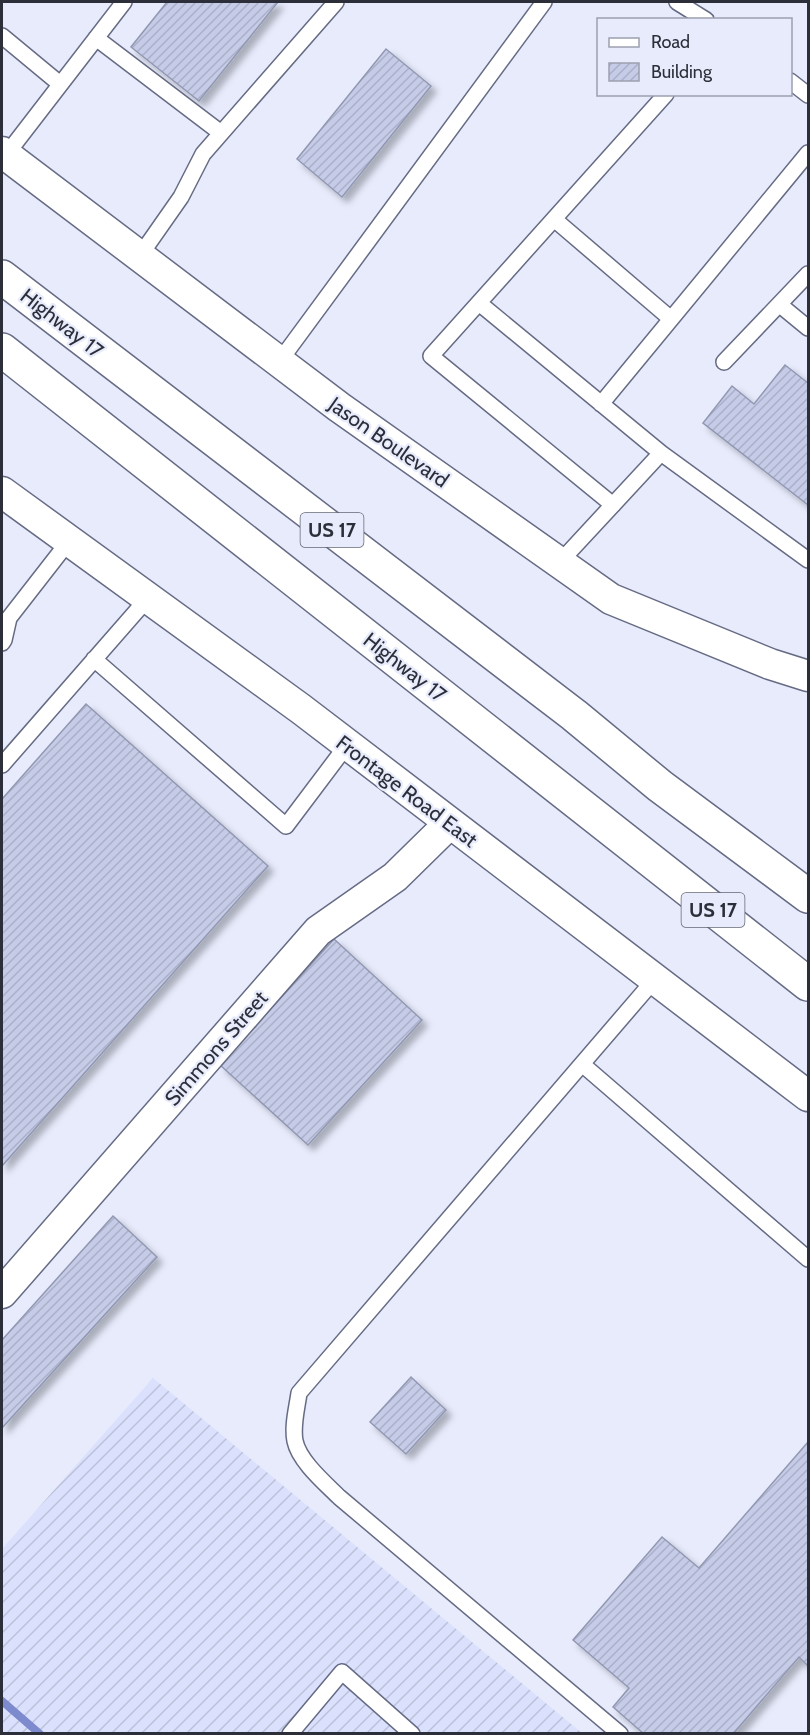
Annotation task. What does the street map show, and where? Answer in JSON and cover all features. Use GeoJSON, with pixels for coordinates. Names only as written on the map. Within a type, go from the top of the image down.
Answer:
{"type":"FeatureCollection","features":[{"type":"Feature","properties":{"kind":"highway","name":"Highway 17"},"geometry":{"type":"LineString","coordinates":[[2,277],[574,715],[660,786],[808,896]]}},
{"type":"Feature","properties":{"kind":"highway","name":"Highway 17"},"geometry":{"type":"LineString","coordinates":[[2,350],[808,984]]}},
{"type":"Feature","properties":{"kind":"street","name":"Jason Boulevard"},"geometry":{"type":"LineString","coordinates":[[4,154],[339,407],[611,599],[770,664],[808,676]]}},
{"type":"Feature","properties":{"kind":"street","name":"Frontage Road East"},"geometry":{"type":"LineString","coordinates":[[2,492],[347,745],[808,1096]]}},
{"type":"Feature","properties":{"kind":"street","name":"Simmons Street"},"geometry":{"type":"LineString","coordinates":[[2,1293],[318,931],[395,877],[450,823]]}},
{"type":"Feature","properties":{"kind":"lane"},"geometry":{"type":"LineString","coordinates":[[4,154],[122,2]]}},
{"type":"Feature","properties":{"kind":"lane"},"geometry":{"type":"LineString","coordinates":[[139,257],[181,197],[203,154],[336,2]]}},
{"type":"Feature","properties":{"kind":"lane"},"geometry":{"type":"LineString","coordinates":[[279,362],[543,2]]}},
{"type":"Feature","properties":{"kind":"lane"},"geometry":{"type":"LineString","coordinates":[[677,2],[703,18]]}},
{"type":"Feature","properties":{"kind":"lane"},"geometry":{"type":"LineString","coordinates":[[2,36],[60,84]]}},
{"type":"Feature","properties":{"kind":"lane"},"geometry":{"type":"LineString","coordinates":[[96,38],[221,133]]}},
{"type":"Feature","properties":{"kind":"lane"},"geometry":{"type":"LineString","coordinates":[[792,83],[808,95]]}},
{"type":"Feature","properties":{"kind":"lane"},"geometry":{"type":"LineString","coordinates":[[613,505],[431,356],[664,96]]}},
{"type":"Feature","properties":{"kind":"lane"},"geometry":{"type":"LineString","coordinates":[[601,404],[808,153]]}},
{"type":"Feature","properties":{"kind":"lane"},"geometry":{"type":"LineString","coordinates":[[554,219],[671,319]]}},
{"type":"Feature","properties":{"kind":"lane"},"geometry":{"type":"LineString","coordinates":[[724,362],[808,274]]}},
{"type":"Feature","properties":{"kind":"lane"},"geometry":{"type":"LineString","coordinates":[[479,303],[661,453],[808,560]]}},
{"type":"Feature","properties":{"kind":"lane"},"geometry":{"type":"LineString","coordinates":[[780,305],[808,328]]}},
{"type":"Feature","properties":{"kind":"lane"},"geometry":{"type":"LineString","coordinates":[[559,563],[661,453]]}},
{"type":"Feature","properties":{"kind":"lane"},"geometry":{"type":"LineString","coordinates":[[2,640],[9,618],[69,541]]}},
{"type":"Feature","properties":{"kind":"lane"},"geometry":{"type":"LineString","coordinates":[[2,765],[148,598]]}},
{"type":"Feature","properties":{"kind":"lane"},"geometry":{"type":"LineString","coordinates":[[94,659],[286,826],[347,745]]}},
{"type":"Feature","properties":{"kind":"lane"},"geometry":{"type":"LineString","coordinates":[[620,1734],[339,1497],[309,1466],[295,1442],[299,1393],[655,979]]}},
{"type":"Feature","properties":{"kind":"lane"},"geometry":{"type":"LineString","coordinates":[[582,1064],[808,1259]]}},
{"type":"Feature","properties":{"kind":"lane"},"geometry":{"type":"LineString","coordinates":[[290,1734],[342,1672],[412,1734]]}},
{"type":"Feature","properties":{"kind":"shaded area"},"geometry":{"type":"Polygon","coordinates":[[[153,1378],[582,1733],[2,1734],[2,1549],[153,1378]]]}},
{"type":"Feature","properties":{"kind":"building"},"geometry":{"type":"Polygon","coordinates":[[[167,2],[278,2],[199,101],[131,47],[167,2]]]}},
{"type":"Feature","properties":{"kind":"building"},"geometry":{"type":"Polygon","coordinates":[[[386,49],[431,86],[342,197],[297,159],[386,49]]]}},
{"type":"Feature","properties":{"kind":"building"},"geometry":{"type":"Polygon","coordinates":[[[785,365],[808,383],[808,505],[703,423],[732,386],[754,404],[785,365]]]}},
{"type":"Feature","properties":{"kind":"building"},"geometry":{"type":"Polygon","coordinates":[[[86,704],[268,866],[2,1166],[2,799],[86,704]]]}},
{"type":"Feature","properties":{"kind":"building"},"geometry":{"type":"Polygon","coordinates":[[[334,939],[422,1020],[308,1145],[220,1065],[334,939]]]}},
{"type":"Feature","properties":{"kind":"building"},"geometry":{"type":"Polygon","coordinates":[[[113,1216],[157,1257],[2,1428],[2,1340],[113,1216]]]}},
{"type":"Feature","properties":{"kind":"building"},"geometry":{"type":"Polygon","coordinates":[[[411,1377],[446,1410],[406,1454],[370,1422],[411,1377]]]}},
{"type":"Feature","properties":{"kind":"building"},"geometry":{"type":"Polygon","coordinates":[[[808,1442],[808,1666],[799,1657],[733,1734],[644,1734],[613,1707],[629,1688],[573,1640],[662,1537],[699,1568],[808,1442]]]}},
{"type":"Feature","properties":{"kind":"waterway"},"geometry":{"type":"LineString","coordinates":[[2,1701],[40,1734]]}}]}
